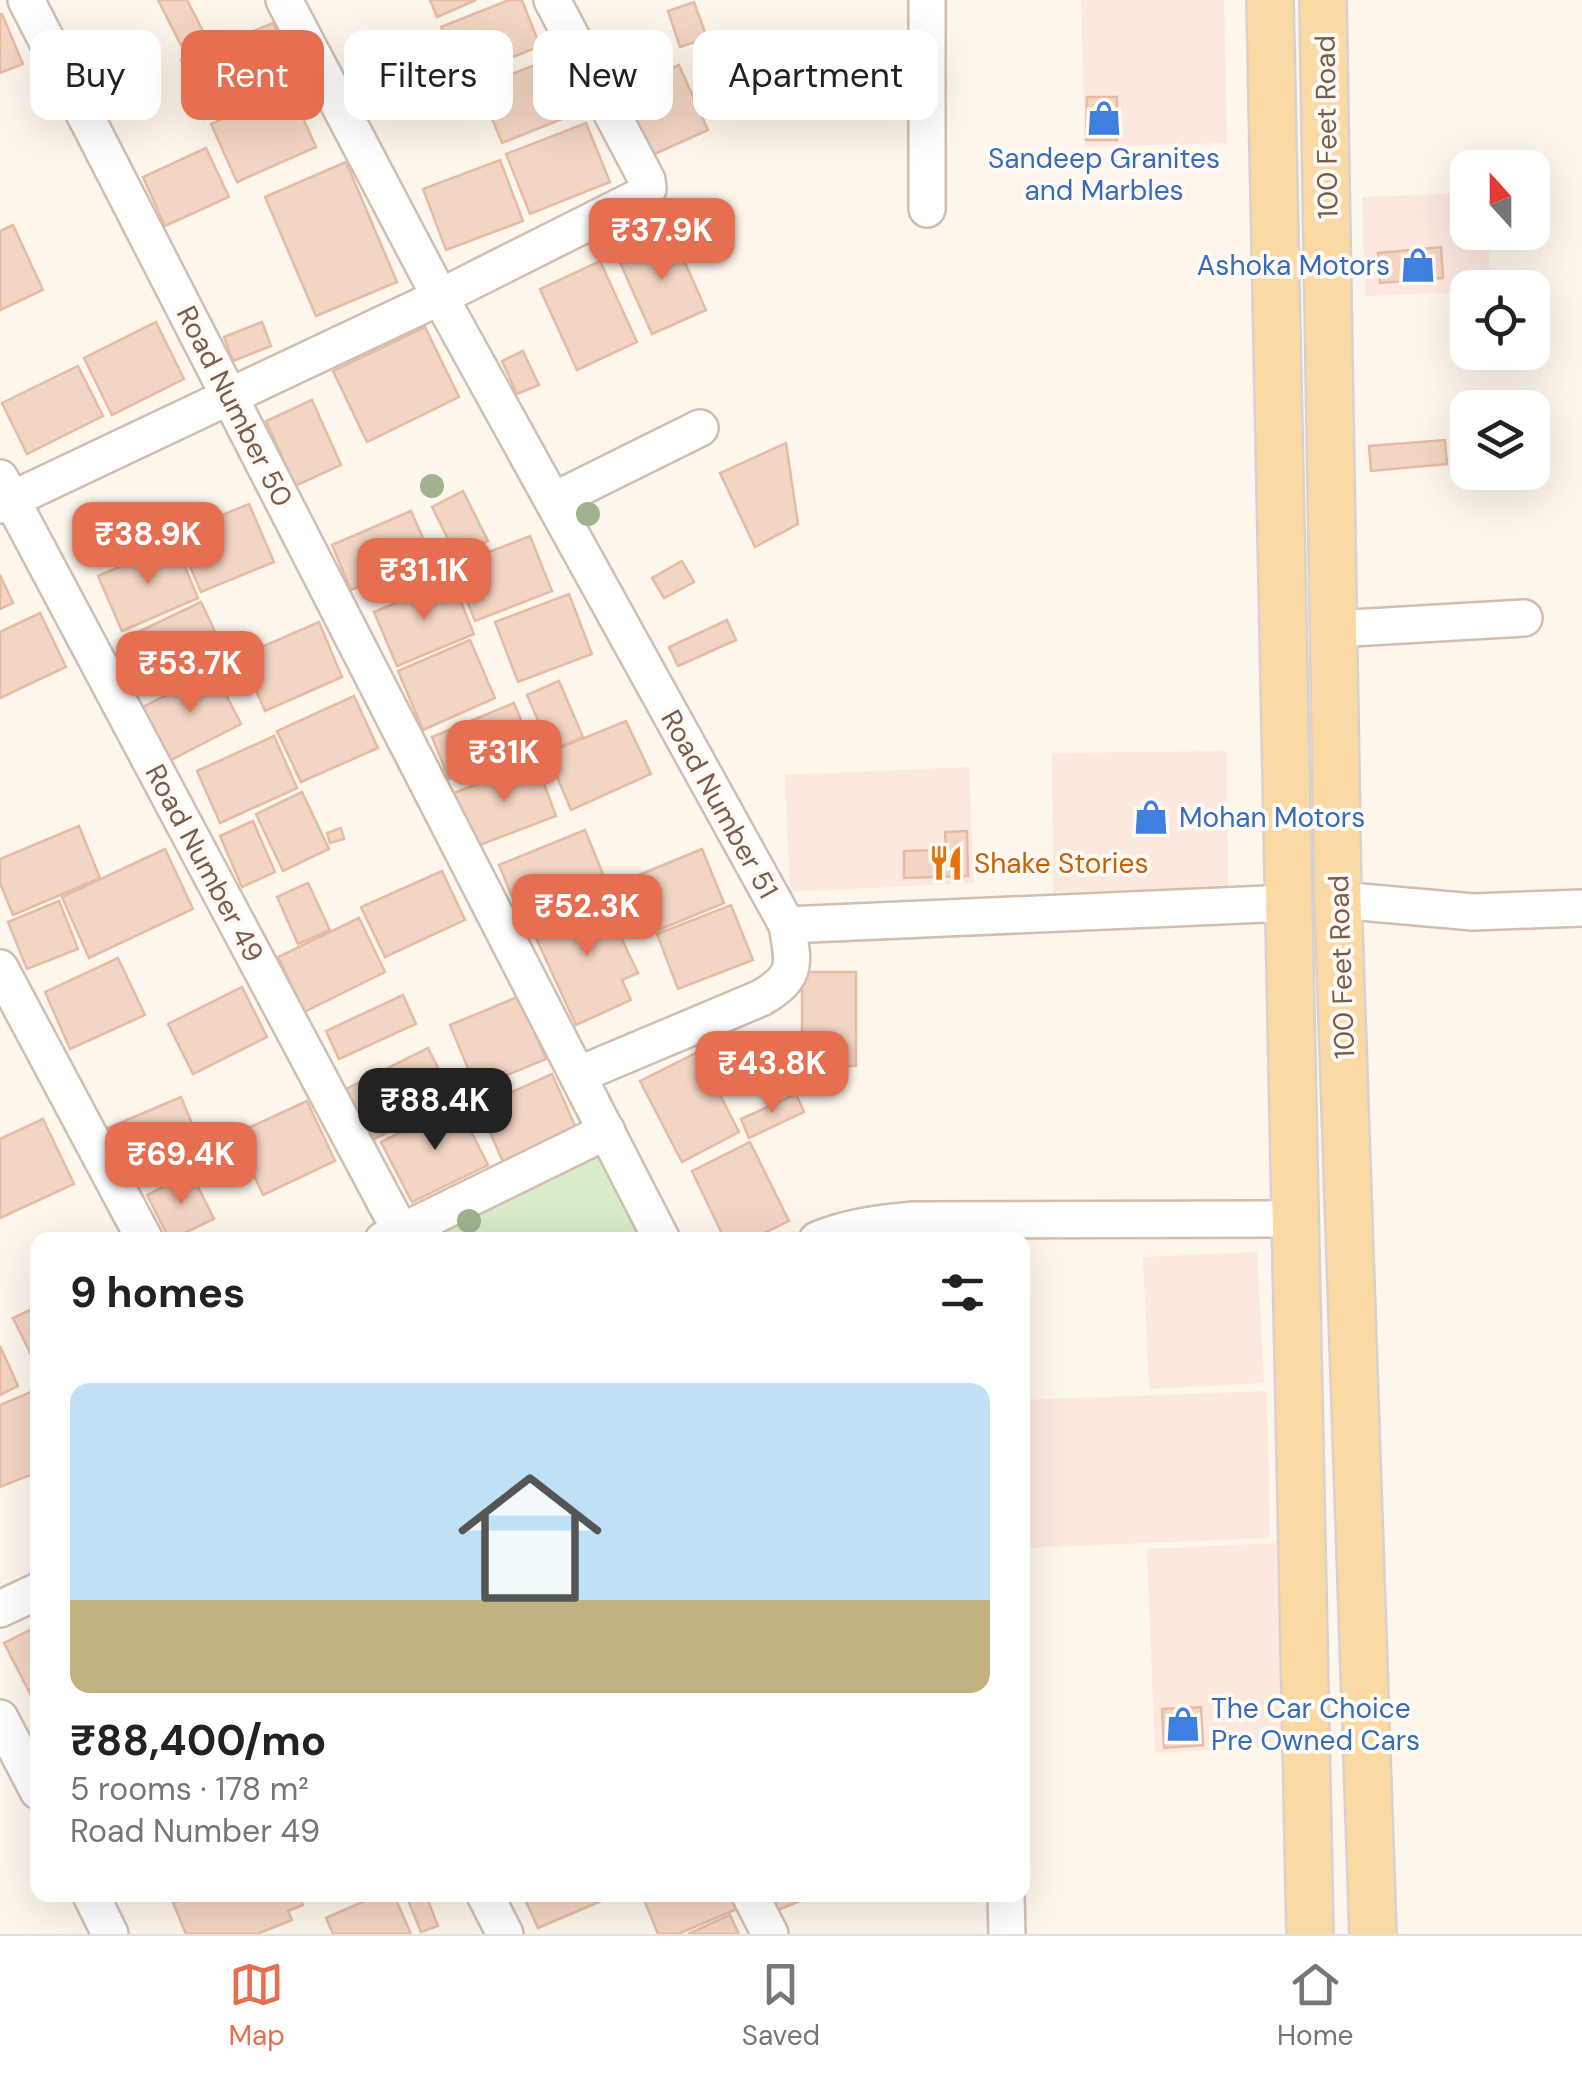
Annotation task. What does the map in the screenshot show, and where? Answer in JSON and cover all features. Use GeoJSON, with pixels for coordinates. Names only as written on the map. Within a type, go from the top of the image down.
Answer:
{"type":"FeatureCollection","features":[{"type":"Feature","properties":{"kind":"main road","name":"100 Feet Road"},"geometry":{"type":"LineString","coordinates":[[1270,0],[1310,1934]]}},
{"type":"Feature","properties":{"kind":"main road","name":"100 Feet Road"},"geometry":{"type":"LineString","coordinates":[[1323,0],[1338,900],[1373,1934]]}},
{"type":"Feature","properties":{"kind":"street","name":"Road Number 50"},"geometry":{"type":"LineString","coordinates":[[26,0],[658,1232]]}},
{"type":"Feature","properties":{"kind":"street","name":"Road Number 51"},"geometry":{"type":"LineString","coordinates":[[284,0],[440,297],[787,926],[1288,903]]}},
{"type":"Feature","properties":{"kind":"street"},"geometry":{"type":"LineString","coordinates":[[4,494],[230,398],[639,199],[648,189],[647,180],[552,0]]}},
{"type":"Feature","properties":{"kind":"street"},"geometry":{"type":"LineString","coordinates":[[927,0],[927,209]]}},
{"type":"Feature","properties":{"kind":"street"},"geometry":{"type":"LineString","coordinates":[[554,501],[700,428]]}},
{"type":"Feature","properties":{"kind":"street","name":"Road Number 49"},"geometry":{"type":"LineString","coordinates":[[4,494],[390,1232]]}},
{"type":"Feature","properties":{"kind":"street"},"geometry":{"type":"LineString","coordinates":[[1334,628],[1524,618]]}},
{"type":"Feature","properties":{"kind":"street"},"geometry":{"type":"LineString","coordinates":[[1338,900],[1473,912],[1582,908]]}},
{"type":"Feature","properties":{"kind":"street"},"geometry":{"type":"LineString","coordinates":[[578,1075],[761,998],[782,985],[793,957],[787,926]]}},
{"type":"Feature","properties":{"kind":"street"},"geometry":{"type":"LineString","coordinates":[[0,968],[141,1232]]}},
{"type":"Feature","properties":{"kind":"street"},"geometry":{"type":"LineString","coordinates":[[400,1232],[607,1131]]}},
{"type":"Feature","properties":{"kind":"street"},"geometry":{"type":"LineString","coordinates":[[838,1232],[875,1223],[977,1229],[1297,1219]]}},
{"type":"Feature","properties":{"kind":"street"},"geometry":{"type":"LineString","coordinates":[[0,1608],[30,1595]]}},
{"type":"Feature","properties":{"kind":"street"},"geometry":{"type":"LineString","coordinates":[[0,1718],[30,1776]]}},
{"type":"Feature","properties":{"kind":"street"},"geometry":{"type":"LineString","coordinates":[[94,1902],[110,1934]]}},
{"type":"Feature","properties":{"kind":"street"},"geometry":{"type":"LineString","coordinates":[[489,1902],[505,1934]]}},
{"type":"Feature","properties":{"kind":"street"},"geometry":{"type":"LineString","coordinates":[[754,1902],[770,1934]]}},
{"type":"Feature","properties":{"kind":"street"},"geometry":{"type":"LineString","coordinates":[[1006,1902],[1008,1934]]}},
{"type":"Feature","properties":{"kind":"shaded area"},"geometry":{"type":"Polygon","coordinates":[[[1081,0],[1224,0],[1227,143],[1085,147],[1081,0]]]}},
{"type":"Feature","properties":{"kind":"shaded area"},"geometry":{"type":"Polygon","coordinates":[[[1450,194],[1450,250],[1489,250],[1489,270],[1450,270],[1450,293],[1365,296],[1362,197],[1450,194]]]}},
{"type":"Feature","properties":{"kind":"shaded area"},"geometry":{"type":"Polygon","coordinates":[[[1227,751],[1228,889],[1053,892],[1052,753],[1227,751]]]}},
{"type":"Feature","properties":{"kind":"shaded area"},"geometry":{"type":"Polygon","coordinates":[[[969,767],[974,883],[790,892],[785,775],[969,767]]]}},
{"type":"Feature","properties":{"kind":"shaded area"},"geometry":{"type":"Polygon","coordinates":[[[1257,1252],[1264,1383],[1149,1389],[1143,1257],[1257,1252]]]}},
{"type":"Feature","properties":{"kind":"shaded area"},"geometry":{"type":"Polygon","coordinates":[[[1267,1391],[1270,1538],[1030,1548],[1030,1400],[1267,1391]]]}},
{"type":"Feature","properties":{"kind":"shaded area"},"geometry":{"type":"Polygon","coordinates":[[[1277,1543],[1286,1746],[1155,1753],[1147,1549],[1277,1543]]]}},
{"type":"Feature","properties":{"kind":"green space"},"geometry":{"type":"Polygon","coordinates":[[[599,1146],[642,1232],[422,1232],[599,1146]]]}},
{"type":"Feature","properties":{"kind":"building"},"geometry":{"type":"Polygon","coordinates":[[[158,0],[187,0],[202,30],[181,30],[181,45],[158,0]]]}},
{"type":"Feature","properties":{"kind":"building"},"geometry":{"type":"Polygon","coordinates":[[[430,0],[476,0],[437,17],[430,0]]]}},
{"type":"Feature","properties":{"kind":"building"},"geometry":{"type":"Polygon","coordinates":[[[509,0],[522,0],[534,30],[533,49],[513,57],[513,30],[441,27],[509,0]]]}},
{"type":"Feature","properties":{"kind":"building"},"geometry":{"type":"Polygon","coordinates":[[[694,2],[704,30],[693,30],[693,43],[680,47],[668,11],[694,2]]]}},
{"type":"Feature","properties":{"kind":"building"},"geometry":{"type":"Polygon","coordinates":[[[0,14],[23,64],[0,73],[0,14]]]}},
{"type":"Feature","properties":{"kind":"building"},"geometry":{"type":"Polygon","coordinates":[[[273,23],[276,30],[256,30],[273,23]]]}},
{"type":"Feature","properties":{"kind":"building"},"geometry":{"type":"Polygon","coordinates":[[[679,65],[693,96],[693,120],[704,120],[708,130],[650,156],[634,120],[673,120],[673,68],[679,65]]]}},
{"type":"Feature","properties":{"kind":"building"},"geometry":{"type":"Polygon","coordinates":[[[533,66],[533,120],[560,120],[502,143],[493,120],[513,120],[513,74],[533,66]]]}},
{"type":"Feature","properties":{"kind":"building"},"geometry":{"type":"Polygon","coordinates":[[[1087,97],[1117,97],[1117,140],[1086,140],[1087,97]]]}},
{"type":"Feature","properties":{"kind":"building"},"geometry":{"type":"Polygon","coordinates":[[[220,120],[304,120],[316,147],[237,182],[211,124],[220,120]]]}},
{"type":"Feature","properties":{"kind":"building"},"geometry":{"type":"Polygon","coordinates":[[[586,123],[610,182],[530,214],[506,154],[586,123]]]}},
{"type":"Feature","properties":{"kind":"building"},"geometry":{"type":"Polygon","coordinates":[[[206,148],[229,197],[165,226],[143,177],[206,148]]]}},
{"type":"Feature","properties":{"kind":"building"},"geometry":{"type":"Polygon","coordinates":[[[500,160],[523,221],[446,250],[423,189],[500,160]]]}},
{"type":"Feature","properties":{"kind":"building"},"geometry":{"type":"Polygon","coordinates":[[[346,162],[397,282],[316,316],[265,197],[346,162]]]}},
{"type":"Feature","properties":{"kind":"building"},"geometry":{"type":"Polygon","coordinates":[[[13,225],[43,290],[0,310],[0,231],[13,225]]]}},
{"type":"Feature","properties":{"kind":"building"},"geometry":{"type":"Polygon","coordinates":[[[671,231],[706,310],[652,334],[617,256],[671,231]]]}},
{"type":"Feature","properties":{"kind":"building"},"geometry":{"type":"Polygon","coordinates":[[[1441,247],[1443,278],[1380,283],[1378,253],[1441,247]]]}},
{"type":"Feature","properties":{"kind":"building"},"geometry":{"type":"Polygon","coordinates":[[[600,261],[637,342],[577,370],[540,289],[600,261]]]}},
{"type":"Feature","properties":{"kind":"building"},"geometry":{"type":"Polygon","coordinates":[[[156,322],[184,379],[112,415],[84,358],[156,322]]]}},
{"type":"Feature","properties":{"kind":"building"},"geometry":{"type":"Polygon","coordinates":[[[262,322],[271,346],[233,361],[224,337],[262,322]]]}},
{"type":"Feature","properties":{"kind":"building"},"geometry":{"type":"Polygon","coordinates":[[[425,327],[459,397],[367,442],[333,371],[425,327]]]}},
{"type":"Feature","properties":{"kind":"building"},"geometry":{"type":"Polygon","coordinates":[[[523,351],[539,385],[517,394],[502,361],[523,351]]]}},
{"type":"Feature","properties":{"kind":"building"},"geometry":{"type":"Polygon","coordinates":[[[78,366],[103,416],[27,454],[2,403],[78,366]]]}},
{"type":"Feature","properties":{"kind":"building"},"geometry":{"type":"Polygon","coordinates":[[[312,400],[341,465],[295,486],[266,421],[312,400]]]}},
{"type":"Feature","properties":{"kind":"building"},"geometry":{"type":"Polygon","coordinates":[[[1445,440],[1447,464],[1371,471],[1369,446],[1445,440]]]}},
{"type":"Feature","properties":{"kind":"building"},"geometry":{"type":"Polygon","coordinates":[[[786,443],[798,524],[755,547],[720,473],[786,443]]]}},
{"type":"Feature","properties":{"kind":"building"},"geometry":{"type":"Polygon","coordinates":[[[463,491],[488,541],[457,557],[432,507],[463,491]]]}},
{"type":"Feature","properties":{"kind":"building"},"geometry":{"type":"Polygon","coordinates":[[[249,504],[274,562],[201,592],[176,534],[249,504]]]}},
{"type":"Feature","properties":{"kind":"building"},"geometry":{"type":"Polygon","coordinates":[[[411,511],[431,556],[351,590],[332,545],[411,511]]]}},
{"type":"Feature","properties":{"kind":"building"},"geometry":{"type":"Polygon","coordinates":[[[530,536],[552,591],[475,621],[453,566],[530,536]]]}},
{"type":"Feature","properties":{"kind":"building"},"geometry":{"type":"Polygon","coordinates":[[[175,543],[198,598],[122,631],[98,576],[175,543]]]}},
{"type":"Feature","properties":{"kind":"building"},"geometry":{"type":"Polygon","coordinates":[[[682,561],[694,582],[664,598],[652,578],[682,561]]]}},
{"type":"Feature","properties":{"kind":"building"},"geometry":{"type":"Polygon","coordinates":[[[0,575],[13,603],[0,609],[0,575]]]}},
{"type":"Feature","properties":{"kind":"building"},"geometry":{"type":"Polygon","coordinates":[[[452,580],[474,634],[397,666],[374,612],[452,580]]]}},
{"type":"Feature","properties":{"kind":"building"},"geometry":{"type":"Polygon","coordinates":[[[569,594],[592,654],[518,682],[495,622],[569,594]]]}},
{"type":"Feature","properties":{"kind":"building"},"geometry":{"type":"Polygon","coordinates":[[[201,602],[227,657],[148,694],[123,639],[201,602]]]}},
{"type":"Feature","properties":{"kind":"building"},"geometry":{"type":"Polygon","coordinates":[[[40,613],[66,667],[0,698],[0,632],[40,613]]]}},
{"type":"Feature","properties":{"kind":"building"},"geometry":{"type":"Polygon","coordinates":[[[727,620],[736,640],[678,666],[669,647],[727,620]]]}},
{"type":"Feature","properties":{"kind":"building"},"geometry":{"type":"Polygon","coordinates":[[[319,622],[342,677],[265,711],[241,656],[319,622]]]}},
{"type":"Feature","properties":{"kind":"building"},"geometry":{"type":"Polygon","coordinates":[[[470,640],[495,698],[423,730],[398,671],[470,640]]]}},
{"type":"Feature","properties":{"kind":"building"},"geometry":{"type":"Polygon","coordinates":[[[214,671],[241,724],[167,762],[139,709],[214,671]]]}},
{"type":"Feature","properties":{"kind":"building"},"geometry":{"type":"Polygon","coordinates":[[[559,681],[583,737],[551,751],[527,695],[559,681]]]}},
{"type":"Feature","properties":{"kind":"building"},"geometry":{"type":"Polygon","coordinates":[[[354,696],[378,748],[301,782],[277,731],[354,696]]]}},
{"type":"Feature","properties":{"kind":"building"},"geometry":{"type":"Polygon","coordinates":[[[514,703],[532,746],[449,779],[432,737],[514,703]]]}},
{"type":"Feature","properties":{"kind":"building"},"geometry":{"type":"Polygon","coordinates":[[[626,721],[651,774],[571,810],[547,753],[626,721]]]}},
{"type":"Feature","properties":{"kind":"building"},"geometry":{"type":"Polygon","coordinates":[[[274,736],[297,788],[220,823],[197,771],[274,736]]]}},
{"type":"Feature","properties":{"kind":"building"},"geometry":{"type":"Polygon","coordinates":[[[536,762],[556,816],[472,848],[451,794],[536,762]]]}},
{"type":"Feature","properties":{"kind":"building"},"geometry":{"type":"Polygon","coordinates":[[[302,792],[329,849],[283,871],[256,814],[302,792]]]}},
{"type":"Feature","properties":{"kind":"building"},"geometry":{"type":"Polygon","coordinates":[[[253,821],[275,872],[242,887],[220,836],[253,821]]]}},
{"type":"Feature","properties":{"kind":"building"},"geometry":{"type":"Polygon","coordinates":[[[79,826],[100,878],[13,915],[0,883],[0,859],[79,826]]]}},
{"type":"Feature","properties":{"kind":"building"},"geometry":{"type":"Polygon","coordinates":[[[341,828],[344,839],[330,843],[327,833],[341,828]]]}},
{"type":"Feature","properties":{"kind":"building"},"geometry":{"type":"Polygon","coordinates":[[[585,830],[609,889],[523,923],[499,865],[585,830]]]}},
{"type":"Feature","properties":{"kind":"building"},"geometry":{"type":"Polygon","coordinates":[[[967,831],[968,876],[904,878],[904,851],[946,850],[945,832],[967,831]]]}},
{"type":"Feature","properties":{"kind":"building"},"geometry":{"type":"Polygon","coordinates":[[[165,849],[193,909],[89,958],[62,897],[165,849]]]}},
{"type":"Feature","properties":{"kind":"building"},"geometry":{"type":"Polygon","coordinates":[[[702,849],[724,903],[656,931],[634,877],[702,849]]]}},
{"type":"Feature","properties":{"kind":"building"},"geometry":{"type":"Polygon","coordinates":[[[442,871],[465,920],[385,957],[361,907],[442,871]]]}},
{"type":"Feature","properties":{"kind":"building"},"geometry":{"type":"Polygon","coordinates":[[[308,883],[330,930],[298,944],[277,897],[308,883]]]}},
{"type":"Feature","properties":{"kind":"building"},"geometry":{"type":"Polygon","coordinates":[[[601,895],[638,973],[622,980],[631,1000],[576,1025],[531,927],[601,895]]]}},
{"type":"Feature","properties":{"kind":"building"},"geometry":{"type":"Polygon","coordinates":[[[59,901],[78,949],[27,969],[8,922],[59,901]]]}},
{"type":"Feature","properties":{"kind":"building"},"geometry":{"type":"Polygon","coordinates":[[[731,905],[753,960],[678,989],[657,934],[731,905]]]}},
{"type":"Feature","properties":{"kind":"building"},"geometry":{"type":"Polygon","coordinates":[[[359,918],[385,972],[304,1012],[278,957],[359,918]]]}},
{"type":"Feature","properties":{"kind":"building"},"geometry":{"type":"Polygon","coordinates":[[[118,958],[145,1015],[70,1049],[45,992],[118,958]]]}},
{"type":"Feature","properties":{"kind":"building"},"geometry":{"type":"Polygon","coordinates":[[[802,972],[856,972],[856,1066],[802,1066],[802,972]]]}},
{"type":"Feature","properties":{"kind":"building"},"geometry":{"type":"Polygon","coordinates":[[[242,987],[267,1037],[193,1074],[168,1024],[242,987]]]}},
{"type":"Feature","properties":{"kind":"building"},"geometry":{"type":"Polygon","coordinates":[[[403,995],[416,1024],[339,1059],[326,1031],[403,995]]]}},
{"type":"Feature","properties":{"kind":"building"},"geometry":{"type":"Polygon","coordinates":[[[520,996],[546,1059],[476,1088],[450,1025],[520,996]]]}},
{"type":"Feature","properties":{"kind":"building"},"geometry":{"type":"Polygon","coordinates":[[[428,1048],[454,1099],[372,1140],[346,1089],[428,1048]]]}},
{"type":"Feature","properties":{"kind":"building"},"geometry":{"type":"Polygon","coordinates":[[[698,1052],[739,1132],[682,1162],[640,1081],[698,1052]]]}},
{"type":"Feature","properties":{"kind":"building"},"geometry":{"type":"Polygon","coordinates":[[[552,1074],[577,1130],[503,1162],[479,1107],[552,1074]]]}},
{"type":"Feature","properties":{"kind":"building"},"geometry":{"type":"Polygon","coordinates":[[[796,1094],[804,1112],[749,1138],[741,1119],[796,1094]]]}},
{"type":"Feature","properties":{"kind":"building"},"geometry":{"type":"Polygon","coordinates":[[[181,1097],[203,1150],[131,1180],[108,1128],[181,1097]]]}},
{"type":"Feature","properties":{"kind":"building"},"geometry":{"type":"Polygon","coordinates":[[[307,1101],[335,1161],[263,1195],[235,1134],[307,1101]]]}},
{"type":"Feature","properties":{"kind":"building"},"geometry":{"type":"Polygon","coordinates":[[[457,1104],[488,1165],[412,1202],[381,1142],[457,1104]]]}},
{"type":"Feature","properties":{"kind":"building"},"geometry":{"type":"Polygon","coordinates":[[[43,1119],[74,1184],[0,1218],[0,1139],[43,1119]]]}},
{"type":"Feature","properties":{"kind":"building"},"geometry":{"type":"Polygon","coordinates":[[[750,1142],[789,1221],[766,1232],[721,1232],[692,1171],[750,1142]]]}},
{"type":"Feature","properties":{"kind":"building"},"geometry":{"type":"Polygon","coordinates":[[[191,1173],[214,1219],[187,1232],[166,1232],[147,1195],[191,1173]]]}},
{"type":"Feature","properties":{"kind":"building"},"geometry":{"type":"Polygon","coordinates":[[[30,1310],[30,1353],[13,1318],[30,1310]]]}},
{"type":"Feature","properties":{"kind":"building"},"geometry":{"type":"Polygon","coordinates":[[[0,1346],[18,1386],[0,1395],[0,1346]]]}},
{"type":"Feature","properties":{"kind":"building"},"geometry":{"type":"Polygon","coordinates":[[[30,1392],[30,1475],[0,1487],[0,1405],[30,1392]]]}},
{"type":"Feature","properties":{"kind":"building"},"geometry":{"type":"Polygon","coordinates":[[[30,1630],[30,1693],[4,1643],[30,1630]]]}},
{"type":"Feature","properties":{"kind":"building"},"geometry":{"type":"Polygon","coordinates":[[[1201,1707],[1203,1745],[1164,1748],[1162,1709],[1201,1707]]]}},
{"type":"Feature","properties":{"kind":"building"},"geometry":{"type":"Polygon","coordinates":[[[362,1902],[397,1902],[411,1934],[333,1934],[326,1918],[362,1902]]]}},
{"type":"Feature","properties":{"kind":"building"},"geometry":{"type":"Polygon","coordinates":[[[409,1902],[429,1902],[438,1926],[421,1932],[409,1902]]]}},
{"type":"Feature","properties":{"kind":"building"},"geometry":{"type":"Polygon","coordinates":[[[526,1902],[599,1902],[538,1928],[526,1902]]]}},
{"type":"Feature","properties":{"kind":"building"},"geometry":{"type":"Polygon","coordinates":[[[645,1902],[743,1902],[744,1906],[678,1934],[658,1934],[645,1902]]]}},
{"type":"Feature","properties":{"kind":"building"},"geometry":{"type":"Polygon","coordinates":[[[775,1902],[798,1902],[778,1910],[775,1902]]]}},
{"type":"Feature","properties":{"kind":"building"},"geometry":{"type":"Polygon","coordinates":[[[173,1903],[303,1905],[288,1911],[292,1920],[257,1934],[186,1934],[173,1903]]]}},
{"type":"Feature","properties":{"kind":"building"},"geometry":{"type":"Polygon","coordinates":[[[730,1915],[739,1934],[688,1934],[730,1915]]]}},
{"type":"Feature","properties":{"kind":"place","name":"Sandeep Granites and Marbles"},"geometry":{"type":"Point","coordinates":[1104,118]}},
{"type":"Feature","properties":{"kind":"place","name":"Ashoka Motors"},"geometry":{"type":"Point","coordinates":[1418,265]}},
{"type":"Feature","properties":{"kind":"place","name":"Mohan Motors"},"geometry":{"type":"Point","coordinates":[1151,817]}},
{"type":"Feature","properties":{"kind":"place","name":"Shake Stories"},"geometry":{"type":"Point","coordinates":[946,863]}},
{"type":"Feature","properties":{"kind":"place","name":"The Car Choice Pre Owned Cars"},"geometry":{"type":"Point","coordinates":[1183,1724]}}]}
